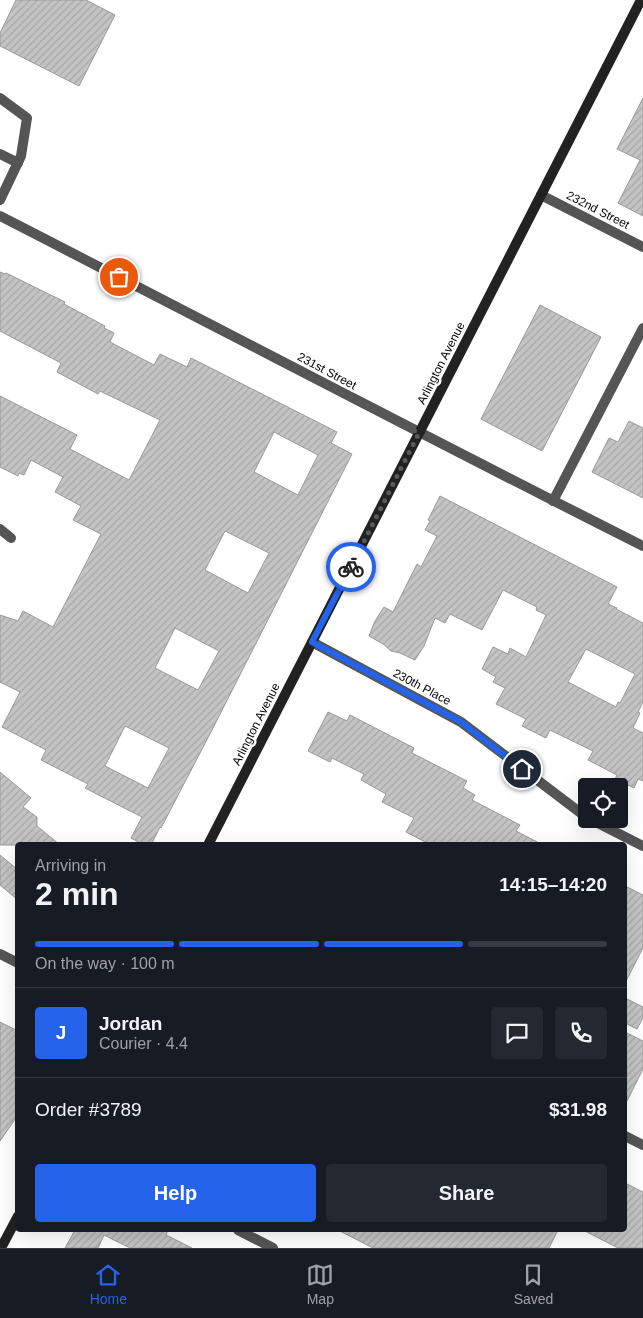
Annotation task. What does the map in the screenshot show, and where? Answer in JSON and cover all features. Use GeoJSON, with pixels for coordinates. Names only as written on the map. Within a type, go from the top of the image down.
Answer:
{"type":"FeatureCollection","features":[{"type":"Feature","properties":{"kind":"main road","name":"Arlington Avenue"},"geometry":{"type":"LineString","coordinates":[[210,842],[641,0]]}},
{"type":"Feature","properties":{"kind":"main road"},"geometry":{"type":"LineString","coordinates":[[1,1248],[15,1222]]}},
{"type":"Feature","properties":{"kind":"street"},"geometry":{"type":"LineString","coordinates":[[0,98],[27,118],[21,156],[0,200]]}},
{"type":"Feature","properties":{"kind":"street"},"geometry":{"type":"LineString","coordinates":[[0,154],[18,163]]}},
{"type":"Feature","properties":{"kind":"street","name":"232nd Street"},"geometry":{"type":"LineString","coordinates":[[541,195],[643,247]]}},
{"type":"Feature","properties":{"kind":"street","name":"231st Street"},"geometry":{"type":"LineString","coordinates":[[0,216],[419,433],[643,546]]}},
{"type":"Feature","properties":{"kind":"street"},"geometry":{"type":"LineString","coordinates":[[553,501],[643,328]]}},
{"type":"Feature","properties":{"kind":"street"},"geometry":{"type":"LineString","coordinates":[[0,529],[11,538]]}},
{"type":"Feature","properties":{"kind":"street","name":"230th Place"},"geometry":{"type":"LineString","coordinates":[[312,642],[461,722],[578,811]]}},
{"type":"Feature","properties":{"kind":"street"},"geometry":{"type":"LineString","coordinates":[[608,828],[643,846]]}},
{"type":"Feature","properties":{"kind":"street"},"geometry":{"type":"LineString","coordinates":[[0,954],[15,962]]}},
{"type":"Feature","properties":{"kind":"street"},"geometry":{"type":"LineString","coordinates":[[627,1137],[643,1145]]}},
{"type":"Feature","properties":{"kind":"street"},"geometry":{"type":"LineString","coordinates":[[242,1232],[273,1248]]}},
{"type":"Feature","properties":{"kind":"building"},"geometry":{"type":"Polygon","coordinates":[[[16,0],[86,0],[115,15],[79,86],[0,46],[0,33],[16,0]]]}},
{"type":"Feature","properties":{"kind":"building"},"geometry":{"type":"Polygon","coordinates":[[[643,98],[643,216],[618,203],[640,160],[617,149],[643,98]]]}},
{"type":"Feature","properties":{"kind":"building"},"geometry":{"type":"Polygon","coordinates":[[[0,272],[6,273],[65,302],[64,304],[105,326],[104,328],[114,333],[110,342],[154,365],[160,354],[187,367],[191,358],[337,432],[331,443],[352,454],[212,730],[152,842],[138,842],[131,838],[142,817],[85,788],[88,784],[41,760],[46,750],[2,727],[20,692],[0,682],[0,615],[18,621],[23,611],[53,627],[101,534],[73,520],[81,506],[55,492],[63,477],[31,460],[24,475],[19,473],[18,476],[0,467],[0,396],[77,435],[70,449],[129,480],[160,420],[100,391],[98,394],[57,372],[61,363],[0,331],[0,272]],[[274,432],[254,472],[298,495],[318,455],[274,432]],[[225,531],[205,570],[248,593],[269,553],[225,531]],[[175,628],[155,668],[198,690],[219,651],[175,628]],[[125,726],[105,766],[148,788],[169,748],[125,726]]]}},
{"type":"Feature","properties":{"kind":"building"},"geometry":{"type":"Polygon","coordinates":[[[540,305],[601,337],[542,451],[481,419],[540,305]]]}},
{"type":"Feature","properties":{"kind":"building"},"geometry":{"type":"Polygon","coordinates":[[[629,421],[643,428],[643,498],[592,472],[609,438],[618,442],[629,421]]]}},
{"type":"Feature","properties":{"kind":"building"},"geometry":{"type":"Polygon","coordinates":[[[440,496],[617,587],[608,604],[643,623],[643,702],[633,728],[643,733],[643,781],[638,779],[634,788],[628,785],[628,778],[616,778],[617,775],[588,760],[593,751],[550,730],[546,738],[522,726],[526,719],[496,704],[505,688],[493,682],[496,677],[482,669],[493,647],[508,654],[510,648],[526,657],[546,615],[536,610],[537,607],[503,590],[482,630],[450,614],[445,623],[435,618],[424,646],[415,660],[391,651],[369,636],[375,621],[384,607],[393,612],[417,564],[421,567],[437,536],[425,530],[430,521],[428,520],[440,496]],[[586,649],[568,682],[616,707],[618,702],[620,703],[635,674],[586,649]]]}},
{"type":"Feature","properties":{"kind":"building"},"geometry":{"type":"Polygon","coordinates":[[[328,712],[347,721],[350,715],[414,748],[412,753],[467,781],[463,788],[475,795],[472,800],[520,825],[516,831],[537,842],[425,842],[406,832],[414,818],[382,802],[386,794],[361,780],[364,774],[332,758],[330,762],[308,751],[328,712]]]}},
{"type":"Feature","properties":{"kind":"building"},"geometry":{"type":"Polygon","coordinates":[[[0,772],[31,798],[23,807],[37,817],[37,826],[56,842],[15,842],[15,845],[0,845],[0,772]]]}},
{"type":"Feature","properties":{"kind":"building"},"geometry":{"type":"Polygon","coordinates":[[[0,855],[15,868],[15,898],[0,885],[0,855]]]}},
{"type":"Feature","properties":{"kind":"building"},"geometry":{"type":"Polygon","coordinates":[[[627,887],[643,895],[643,948],[627,979],[627,887]]]}},
{"type":"Feature","properties":{"kind":"building"},"geometry":{"type":"Polygon","coordinates":[[[627,999],[643,1007],[643,1018],[637,1029],[627,1024],[627,999]]]}},
{"type":"Feature","properties":{"kind":"building"},"geometry":{"type":"Polygon","coordinates":[[[0,1022],[15,1030],[15,1119],[0,1141],[0,1022]]]}},
{"type":"Feature","properties":{"kind":"building"},"geometry":{"type":"Polygon","coordinates":[[[627,1033],[643,1041],[643,1069],[627,1101],[627,1033]]]}},
{"type":"Feature","properties":{"kind":"building"},"geometry":{"type":"Polygon","coordinates":[[[627,1184],[643,1192],[643,1248],[618,1248],[587,1232],[627,1232],[627,1184]]]}},
{"type":"Feature","properties":{"kind":"building"},"geometry":{"type":"Polygon","coordinates":[[[74,1232],[167,1232],[166,1235],[192,1248],[130,1248],[104,1235],[98,1248],[65,1248],[74,1232]]]}},
{"type":"Feature","properties":{"kind":"building"},"geometry":{"type":"Polygon","coordinates":[[[342,1232],[557,1232],[549,1248],[373,1248],[342,1232]]]}},
{"type":"Feature","properties":{"kind":"way so far"},"geometry":{"type":"LineString","coordinates":[[119,277],[419,433],[351,567]]}},
{"type":"Feature","properties":{"kind":"route"},"geometry":{"type":"LineString","coordinates":[[351,567],[312,642],[461,722],[522,769]]}}]}
